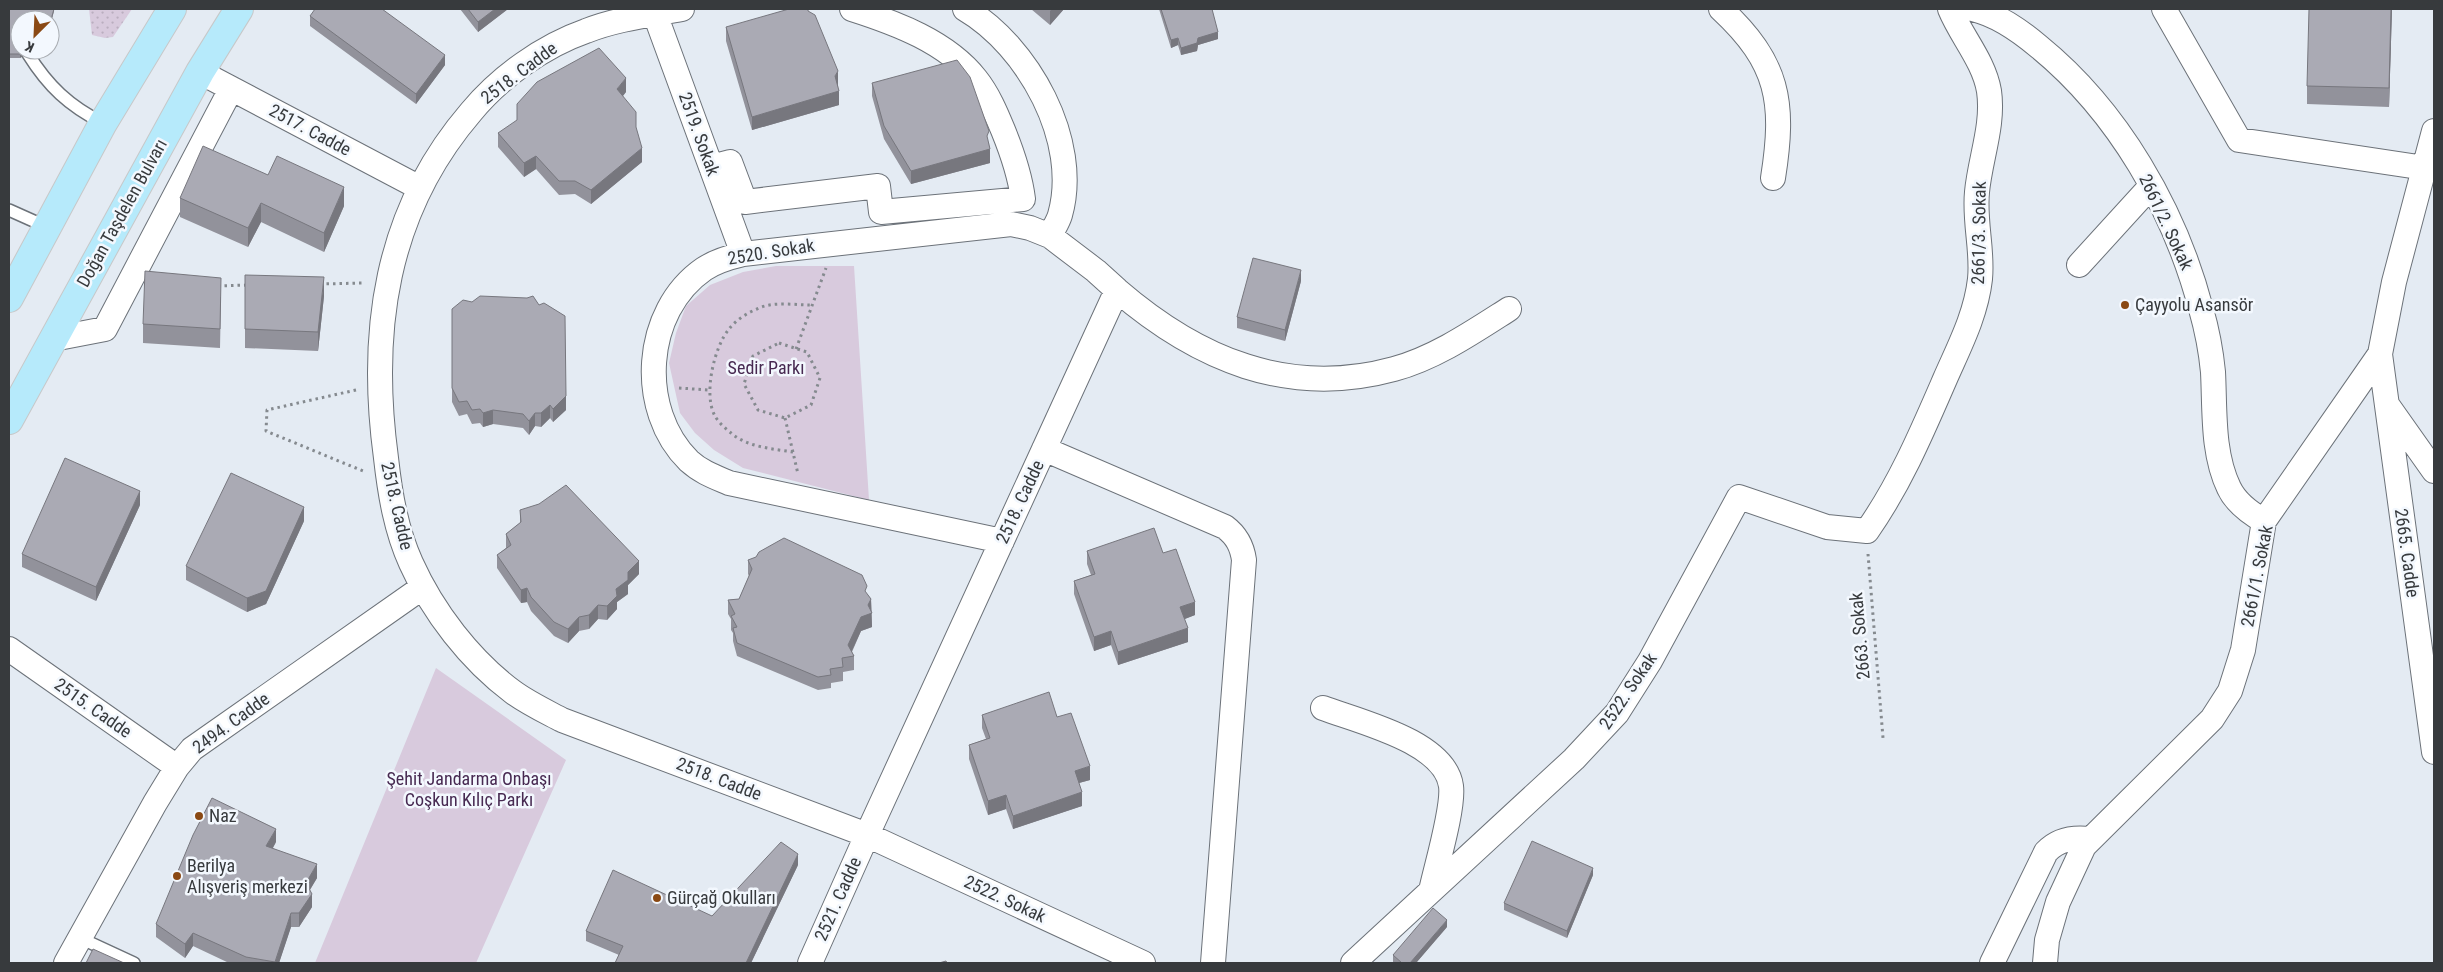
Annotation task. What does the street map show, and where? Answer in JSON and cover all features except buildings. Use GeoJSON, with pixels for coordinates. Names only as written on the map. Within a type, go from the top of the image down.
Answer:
{"type":"FeatureCollection","features":[{"type":"Feature","properties":{"kind":"main road"},"geometry":{"type":"LineString","coordinates":[[9,298],[103,123],[172,9]]}},
{"type":"Feature","properties":{"kind":"main road","name":"Doğan Taşdelen Bulvarı"},"geometry":{"type":"LineString","coordinates":[[9,420],[200,72],[239,9]]}},
{"type":"Feature","properties":{"kind":"street","name":"2518. Cadde"},"geometry":{"type":"LineString","coordinates":[[682,9],[586,30],[559,42],[506,78],[472,110],[446,143],[420,188],[401,236],[387,283],[379,344],[379,385],[389,481],[400,535],[423,587],[439,613],[495,678],[537,707],[562,720],[867,835],[1117,290]]}},
{"type":"Feature","properties":{"kind":"street"},"geometry":{"type":"LineString","coordinates":[[711,167],[730,162],[745,202],[878,186],[881,212],[1023,199],[1018,172],[1007,140],[990,101],[976,79],[955,58],[933,43],[895,25],[852,9]]}},
{"type":"Feature","properties":{"kind":"street"},"geometry":{"type":"LineString","coordinates":[[965,9],[1002,37],[1028,69],[1046,101],[1058,134],[1064,162],[1064,190],[1060,216],[1050,236],[1096,271],[1150,319],[1188,341],[1234,362],[1271,374],[1311,380],[1349,378],[1395,369],[1467,336],[1509,309]]}},
{"type":"Feature","properties":{"kind":"street"},"geometry":{"type":"LineString","coordinates":[[1721,9],[1740,26],[1757,48],[1770,72],[1777,95],[1779,118],[1773,178]]}},
{"type":"Feature","properties":{"kind":"street","name":"2661/3. Sokak"},"geometry":{"type":"LineString","coordinates":[[1867,531],[1891,495],[1911,458],[1971,317],[1980,278],[1977,192],[1990,109],[1989,90],[1976,57],[1956,25],[1950,9]]}},
{"type":"Feature","properties":{"kind":"street","name":"2661/2. Sokak"},"geometry":{"type":"LineString","coordinates":[[1973,9],[2004,21],[2027,37],[2076,80],[2120,134],[2151,186],[2186,262],[2201,309],[2213,372],[2218,448],[2229,488],[2246,509],[2264,521]]}},
{"type":"Feature","properties":{"kind":"street"},"geometry":{"type":"LineString","coordinates":[[2164,9],[2239,140],[2425,168]]}},
{"type":"Feature","properties":{"kind":"street","name":"2519. Sokak"},"geometry":{"type":"LineString","coordinates":[[655,14],[743,254]]}},
{"type":"Feature","properties":{"kind":"street","name":"2517. Cadde"},"geometry":{"type":"LineString","coordinates":[[200,72],[420,188]]}},
{"type":"Feature","properties":{"kind":"street"},"geometry":{"type":"LineString","coordinates":[[53,339],[105,329],[231,89]]}},
{"type":"Feature","properties":{"kind":"street","name":"2661/1. Sokak"},"geometry":{"type":"LineString","coordinates":[[2045,963],[2047,940],[2060,895],[2078,855],[2090,838],[2212,719],[2222,706],[2238,672],[2264,521],[2380,354],[2394,282],[2434,131]]}},
{"type":"Feature","properties":{"kind":"street"},"geometry":{"type":"LineString","coordinates":[[2080,265],[2151,186]]}},
{"type":"Feature","properties":{"kind":"street","name":"2520. Sokak"},"geometry":{"type":"LineString","coordinates":[[1002,541],[730,483],[708,475],[690,462],[676,444],[665,424],[653,386],[653,363],[656,341],[679,293],[705,268],[723,259],[743,254],[837,242],[1011,224],[1030,228],[1050,236]]}},
{"type":"Feature","properties":{"kind":"street","name":"2665. Cadde"},"geometry":{"type":"LineString","coordinates":[[2380,354],[2434,752]]}},
{"type":"Feature","properties":{"kind":"street"},"geometry":{"type":"LineString","coordinates":[[2386,402],[2434,470]]}},
{"type":"Feature","properties":{"kind":"street"},"geometry":{"type":"LineString","coordinates":[[1044,449],[1225,527],[1233,533],[1243,551],[1244,560],[1213,963]]}},
{"type":"Feature","properties":{"kind":"street","name":"2522. Sokak"},"geometry":{"type":"LineString","coordinates":[[1353,963],[1574,759],[1617,713],[1650,661],[1738,497],[1820,526],[1848,531],[1867,531]]}},
{"type":"Feature","properties":{"kind":"street","name":"2494. Cadde"},"geometry":{"type":"LineString","coordinates":[[66,963],[155,802],[177,767],[192,749],[423,587]]}},
{"type":"Feature","properties":{"kind":"street","name":"2515. Cadde"},"geometry":{"type":"LineString","coordinates":[[9,649],[177,767]]}},
{"type":"Feature","properties":{"kind":"street"},"geometry":{"type":"LineString","coordinates":[[1324,708],[1414,742],[1432,754],[1446,770],[1451,787],[1450,806],[1431,891]]}},
{"type":"Feature","properties":{"kind":"street","name":"2522. Sokak"},"geometry":{"type":"LineString","coordinates":[[867,835],[1143,963]]}},
{"type":"Feature","properties":{"kind":"street","name":"2521. Cadde"},"geometry":{"type":"LineString","coordinates":[[810,963],[867,835]]}},
{"type":"Feature","properties":{"kind":"street"},"geometry":{"type":"LineString","coordinates":[[1992,963],[2046,852],[2058,842],[2079,837],[2090,838]]}},
{"type":"Feature","properties":{"kind":"lane"},"geometry":{"type":"LineString","coordinates":[[32,60],[58,94],[79,111],[103,123]]}},
{"type":"Feature","properties":{"kind":"lane"},"geometry":{"type":"LineString","coordinates":[[9,210],[47,226]]}},
{"type":"Feature","properties":{"kind":"lane"},"geometry":{"type":"LineString","coordinates":[[80,938],[134,963]]}},
{"type":"Feature","properties":{"kind":"path"},"geometry":{"type":"LineString","coordinates":[[796,349],[810,305],[837,242]]}},
{"type":"Feature","properties":{"kind":"path"},"geometry":{"type":"LineString","coordinates":[[310,284],[387,283]]}},
{"type":"Feature","properties":{"kind":"path"},"geometry":{"type":"LineString","coordinates":[[214,286],[252,285]]}},
{"type":"Feature","properties":{"kind":"path"},"geometry":{"type":"LineString","coordinates":[[793,452],[758,446],[732,434],[715,416],[708,390],[715,359],[728,329],[742,317],[759,308],[775,304],[810,305]]}},
{"type":"Feature","properties":{"kind":"path"},"geometry":{"type":"LineString","coordinates":[[779,343],[796,349],[807,352],[820,378],[811,405],[785,418],[758,410],[744,384],[753,356],[779,343]]}},
{"type":"Feature","properties":{"kind":"path"},"geometry":{"type":"LineString","coordinates":[[379,385],[267,410],[266,431],[389,481]]}},
{"type":"Feature","properties":{"kind":"path"},"geometry":{"type":"LineString","coordinates":[[785,418],[804,499]]}},
{"type":"Feature","properties":{"kind":"path","name":"2663. Sokak"},"geometry":{"type":"LineString","coordinates":[[1867,531],[1870,598],[1883,738]]}},
{"type":"Feature","properties":{"kind":"green space"},"geometry":{"type":"Polygon","coordinates":[[[89,9],[132,9],[113,37],[105,38],[92,35],[89,9]]]}},
{"type":"Feature","properties":{"kind":"green space","name":"Sedir Parkı"},"geometry":{"type":"Polygon","coordinates":[[[776,266],[854,266],[869,500],[743,468],[714,450],[695,433],[680,413],[669,363],[676,333],[686,306],[710,285],[743,272],[776,266]]]}},
{"type":"Feature","properties":{"kind":"green space","name":"Şehit Jandarma Onbaşı Coşkun Kılıç Parkı"},"geometry":{"type":"Polygon","coordinates":[[[436,668],[566,760],[476,963],[315,963],[436,668]]]}},
{"type":"Feature","properties":{"kind":"place","name":"Çayyolu Asansör"},"geometry":{"type":"Point","coordinates":[2125,305]}},
{"type":"Feature","properties":{"kind":"place","name":"Naz"},"geometry":{"type":"Point","coordinates":[199,816]}},
{"type":"Feature","properties":{"kind":"place","name":"Berilya Alışveriş merkezi"},"geometry":{"type":"Point","coordinates":[177,876]}},
{"type":"Feature","properties":{"kind":"place","name":"Gürçağ Okulları"},"geometry":{"type":"Point","coordinates":[657,898]}}]}
